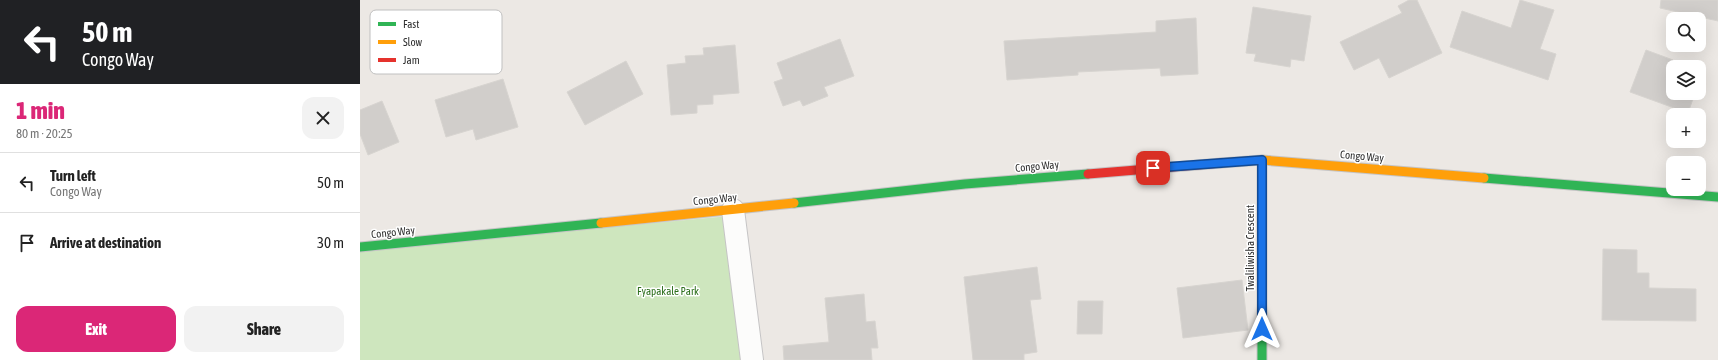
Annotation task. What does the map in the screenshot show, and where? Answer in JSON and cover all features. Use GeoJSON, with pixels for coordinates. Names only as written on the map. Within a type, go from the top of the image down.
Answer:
{"type":"FeatureCollection","features":[{"type":"Feature","properties":{"kind":"street","name":"Congo Way"},"geometry":{"type":"LineString","coordinates":[[360,247],[733,210],[965,184],[1262,160],[1718,197]]}},
{"type":"Feature","properties":{"kind":"street","name":"Twaliliwisha Crescent"},"geometry":{"type":"LineString","coordinates":[[1262,160],[1262,360]]}},
{"type":"Feature","properties":{"kind":"street"},"geometry":{"type":"LineString","coordinates":[[733,210],[752,360]]}},
{"type":"Feature","properties":{"kind":"green space","name":"Fyapakale Park"},"geometry":{"type":"Polygon","coordinates":[[[730,216],[743,360],[360,360],[360,250],[730,216]]]}},
{"type":"Feature","properties":{"kind":"building"},"geometry":{"type":"Polygon","coordinates":[[[1409,0],[1417,0],[1442,53],[1389,78],[1379,58],[1354,70],[1340,42],[1402,13],[1398,6],[1409,0]]]}},
{"type":"Feature","properties":{"kind":"building"},"geometry":{"type":"Polygon","coordinates":[[[1520,0],[1554,10],[1540,49],[1556,54],[1548,80],[1450,47],[1462,11],[1511,28],[1520,0]]]}},
{"type":"Feature","properties":{"kind":"building"},"geometry":{"type":"Polygon","coordinates":[[[1661,0],[1718,0],[1718,21],[1706,18],[1706,12],[1678,12],[1660,8],[1661,0]]]}},
{"type":"Feature","properties":{"kind":"building"},"geometry":{"type":"Polygon","coordinates":[[[1253,7],[1311,16],[1304,61],[1291,59],[1290,67],[1254,61],[1256,54],[1246,53],[1253,7]]]}},
{"type":"Feature","properties":{"kind":"building"},"geometry":{"type":"Polygon","coordinates":[[[1196,18],[1198,74],[1161,76],[1160,68],[1078,72],[1078,75],[1007,80],[1004,41],[1156,32],[1156,21],[1196,18]]]}},
{"type":"Feature","properties":{"kind":"building"},"geometry":{"type":"Polygon","coordinates":[[[840,39],[854,76],[824,87],[828,96],[803,106],[800,100],[783,106],[774,82],[783,79],[777,63],[840,39]]]}},
{"type":"Feature","properties":{"kind":"building"},"geometry":{"type":"Polygon","coordinates":[[[735,45],[739,93],[713,95],[713,104],[697,105],[697,113],[671,115],[667,65],[686,63],[685,56],[704,55],[703,48],[735,45]]]}},
{"type":"Feature","properties":{"kind":"building"},"geometry":{"type":"Polygon","coordinates":[[[1646,50],[1673,60],[1666,60],[1666,100],[1693,100],[1690,108],[1674,108],[1630,92],[1646,50]]]}},
{"type":"Feature","properties":{"kind":"building"},"geometry":{"type":"Polygon","coordinates":[[[626,61],[643,94],[585,125],[567,92],[626,61]]]}},
{"type":"Feature","properties":{"kind":"building"},"geometry":{"type":"Polygon","coordinates":[[[503,79],[518,127],[476,140],[473,129],[446,137],[435,100],[503,79]]]}},
{"type":"Feature","properties":{"kind":"building"},"geometry":{"type":"Polygon","coordinates":[[[382,101],[399,142],[368,155],[360,134],[360,110],[382,101]]]}},
{"type":"Feature","properties":{"kind":"building"},"geometry":{"type":"Polygon","coordinates":[[[1603,249],[1637,250],[1637,273],[1649,273],[1649,288],[1696,289],[1696,321],[1602,320],[1603,249]]]}},
{"type":"Feature","properties":{"kind":"building"},"geometry":{"type":"Polygon","coordinates":[[[1037,267],[1041,299],[1030,300],[1037,352],[1024,354],[1024,360],[973,360],[964,277],[1037,267]]]}},
{"type":"Feature","properties":{"kind":"building"},"geometry":{"type":"Polygon","coordinates":[[[1242,280],[1248,330],[1183,338],[1177,288],[1242,280]]]}},
{"type":"Feature","properties":{"kind":"building"},"geometry":{"type":"Polygon","coordinates":[[[864,294],[866,322],[875,321],[878,348],[871,348],[872,360],[784,360],[783,346],[829,342],[825,298],[864,294]]]}},
{"type":"Feature","properties":{"kind":"building"},"geometry":{"type":"Polygon","coordinates":[[[1078,301],[1103,301],[1102,334],[1077,334],[1078,301]]]}},
{"type":"Feature","properties":{"kind":"traffic: fast"},"geometry":{"type":"LineString","coordinates":[[1262,160],[1262,360]]}},
{"type":"Feature","properties":{"kind":"traffic: fast"},"geometry":{"type":"LineString","coordinates":[[794,203],[965,184],[1088,174]]}},
{"type":"Feature","properties":{"kind":"traffic: fast"},"geometry":{"type":"LineString","coordinates":[[1484,178],[1718,197]]}},
{"type":"Feature","properties":{"kind":"traffic: fast"},"geometry":{"type":"LineString","coordinates":[[360,247],[601,223]]}},
{"type":"Feature","properties":{"kind":"traffic: slow"},"geometry":{"type":"LineString","coordinates":[[1221,163],[1262,160],[1484,178]]}},
{"type":"Feature","properties":{"kind":"traffic: slow"},"geometry":{"type":"LineString","coordinates":[[601,223],[794,203]]}},
{"type":"Feature","properties":{"kind":"traffic: jam"},"geometry":{"type":"LineString","coordinates":[[1088,174],[1221,163]]}},
{"type":"Feature","properties":{"kind":"route"},"geometry":{"type":"LineString","coordinates":[[1153,168],[1262,160],[1262,329]]}}]}
